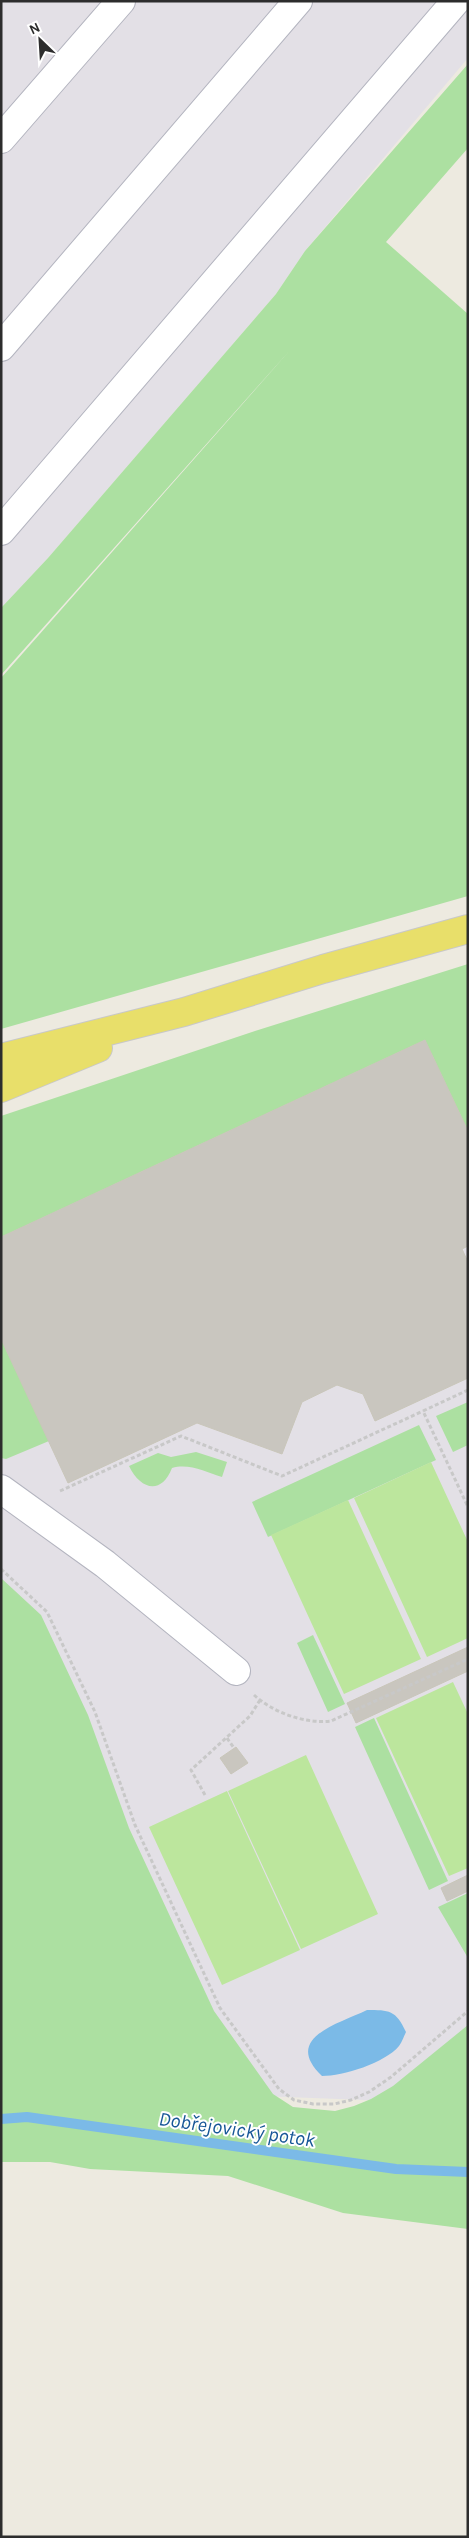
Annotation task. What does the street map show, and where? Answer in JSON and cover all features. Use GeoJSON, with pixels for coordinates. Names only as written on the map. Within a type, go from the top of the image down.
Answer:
{"type":"FeatureCollection","features":[{"type":"Feature","properties":{"kind":"main road"},"geometry":{"type":"LineString","coordinates":[[1,1058],[184,1012],[323,969],[468,929]]}},
{"type":"Feature","properties":{"kind":"main road"},"geometry":{"type":"LineString","coordinates":[[1,1088],[184,1012]]}},
{"type":"Feature","properties":{"kind":"lane"},"geometry":{"type":"LineString","coordinates":[[1,139],[121,1]]}},
{"type":"Feature","properties":{"kind":"lane"},"geometry":{"type":"LineString","coordinates":[[1,347],[298,1]]}},
{"type":"Feature","properties":{"kind":"lane"},"geometry":{"type":"LineString","coordinates":[[1,531],[456,1]]}},
{"type":"Feature","properties":{"kind":"lane"},"geometry":{"type":"LineString","coordinates":[[1,1490],[106,1564],[236,1671]]}},
{"type":"Feature","properties":{"kind":"path"},"geometry":{"type":"LineString","coordinates":[[26,1506],[181,1436],[282,1476],[468,1390]]}},
{"type":"Feature","properties":{"kind":"path"},"geometry":{"type":"LineString","coordinates":[[423,1411],[468,1507]]}},
{"type":"Feature","properties":{"kind":"path"},"geometry":{"type":"LineString","coordinates":[[1,1569],[47,1612],[95,1712],[135,1824],[220,2008],[279,2089],[294,2100],[313,2104],[334,2104],[351,2100],[369,2092],[391,2077],[468,2011]]}},
{"type":"Feature","properties":{"kind":"path"},"geometry":{"type":"LineString","coordinates":[[236,1671],[244,1684],[260,1700],[286,1714],[307,1720],[331,1720],[468,1659]]}},
{"type":"Feature","properties":{"kind":"path"},"geometry":{"type":"LineString","coordinates":[[205,1795],[191,1770],[250,1716],[260,1700]]}},
{"type":"Feature","properties":{"kind":"path"},"geometry":{"type":"LineString","coordinates":[[226,1738],[234,1748]]}},
{"type":"Feature","properties":{"kind":"shaded area"},"geometry":{"type":"Polygon","coordinates":[[[1,1],[468,1],[468,58],[305,251],[276,294],[48,558],[1,608],[1,1]]]}},
{"type":"Feature","properties":{"kind":"shaded area"},"geometry":{"type":"Polygon","coordinates":[[[468,970],[468,2104],[1,2086],[1,1131],[468,970]]]}},
{"type":"Feature","properties":{"kind":"green space"},"geometry":{"type":"Polygon","coordinates":[[[468,64],[468,148],[386,242],[468,314],[468,896],[1,1029],[1,678],[291,349],[1,675],[1,608],[48,558],[276,294],[305,251],[468,64]]]}},
{"type":"Feature","properties":{"kind":"green space"},"geometry":{"type":"Polygon","coordinates":[[[468,964],[468,1131],[425,1040],[1,1237],[1,1116],[255,1031],[468,964]]]}},
{"type":"Feature","properties":{"kind":"green space"},"geometry":{"type":"Polygon","coordinates":[[[1,1339],[49,1441],[6,1459],[1,1458],[1,1339]]]}},
{"type":"Feature","properties":{"kind":"green space"},"geometry":{"type":"Polygon","coordinates":[[[468,1402],[468,1445],[453,1452],[436,1416],[468,1402]]]}},
{"type":"Feature","properties":{"kind":"green space"},"geometry":{"type":"Polygon","coordinates":[[[419,1425],[436,1460],[268,1537],[252,1502],[419,1425]]]}},
{"type":"Feature","properties":{"kind":"green space"},"geometry":{"type":"Polygon","coordinates":[[[196,1452],[227,1462],[222,1477],[197,1469],[178,1467],[172,1468],[162,1483],[150,1486],[139,1480],[129,1466],[158,1453],[171,1457],[196,1452]]]}},
{"type":"Feature","properties":{"kind":"green space"},"geometry":{"type":"Polygon","coordinates":[[[431,1462],[468,1542],[468,1638],[427,1657],[354,1498],[431,1462]]]}},
{"type":"Feature","properties":{"kind":"green space"},"geometry":{"type":"Polygon","coordinates":[[[348,1500],[421,1659],[344,1694],[271,1535],[348,1500]]]}},
{"type":"Feature","properties":{"kind":"green space"},"geometry":{"type":"Polygon","coordinates":[[[1,1578],[41,1615],[88,1715],[129,1828],[214,2011],[273,2094],[293,2107],[335,2111],[354,2106],[371,2099],[393,2086],[468,2025],[468,2229],[343,2213],[228,2176],[90,2169],[50,2162],[1,2162],[1,1578]]]}},
{"type":"Feature","properties":{"kind":"green space"},"geometry":{"type":"Polygon","coordinates":[[[313,1635],[345,1704],[328,1712],[297,1643],[313,1635]]]}},
{"type":"Feature","properties":{"kind":"green space"},"geometry":{"type":"Polygon","coordinates":[[[453,1682],[468,1714],[468,1868],[449,1876],[376,1718],[453,1682]]]}},
{"type":"Feature","properties":{"kind":"green space"},"geometry":{"type":"Polygon","coordinates":[[[374,1718],[448,1881],[429,1890],[355,1727],[374,1718]]]}},
{"type":"Feature","properties":{"kind":"green space"},"geometry":{"type":"Polygon","coordinates":[[[306,1755],[378,1914],[301,1949],[228,1791],[306,1755]]]}},
{"type":"Feature","properties":{"kind":"green space"},"geometry":{"type":"Polygon","coordinates":[[[227,1791],[300,1950],[222,1985],[149,1827],[227,1791]]]}},
{"type":"Feature","properties":{"kind":"green space"},"geometry":{"type":"Polygon","coordinates":[[[468,1893],[468,1958],[438,1907],[468,1893]]]}},
{"type":"Feature","properties":{"kind":"water"},"geometry":{"type":"Polygon","coordinates":[[[367,2010],[386,2011],[399,2019],[406,2032],[399,2046],[393,2052],[374,2063],[341,2074],[322,2076],[311,2063],[308,2052],[311,2042],[329,2027],[367,2010]]]}},
{"type":"Feature","properties":{"kind":"building"},"geometry":{"type":"Polygon","coordinates":[[[425,1040],[468,1131],[468,1246],[462,1249],[468,1262],[468,1378],[375,1421],[363,1394],[337,1385],[302,1402],[282,1454],[197,1423],[68,1483],[1,1339],[1,1237],[425,1040]]]}},
{"type":"Feature","properties":{"kind":"building"},"geometry":{"type":"Polygon","coordinates":[[[468,1647],[468,1671],[356,1723],[347,1703],[468,1647]]]}},
{"type":"Feature","properties":{"kind":"building"},"geometry":{"type":"Polygon","coordinates":[[[236,1747],[248,1763],[231,1774],[220,1758],[236,1747]]]}},
{"type":"Feature","properties":{"kind":"building"},"geometry":{"type":"Polygon","coordinates":[[[468,1875],[468,1891],[447,1901],[441,1888],[468,1875]]]}},
{"type":"Feature","properties":{"kind":"waterway","name":"Dobřejovický potok"},"geometry":{"type":"LineString","coordinates":[[1,2119],[27,2117],[396,2169],[468,2172]]}}]}
